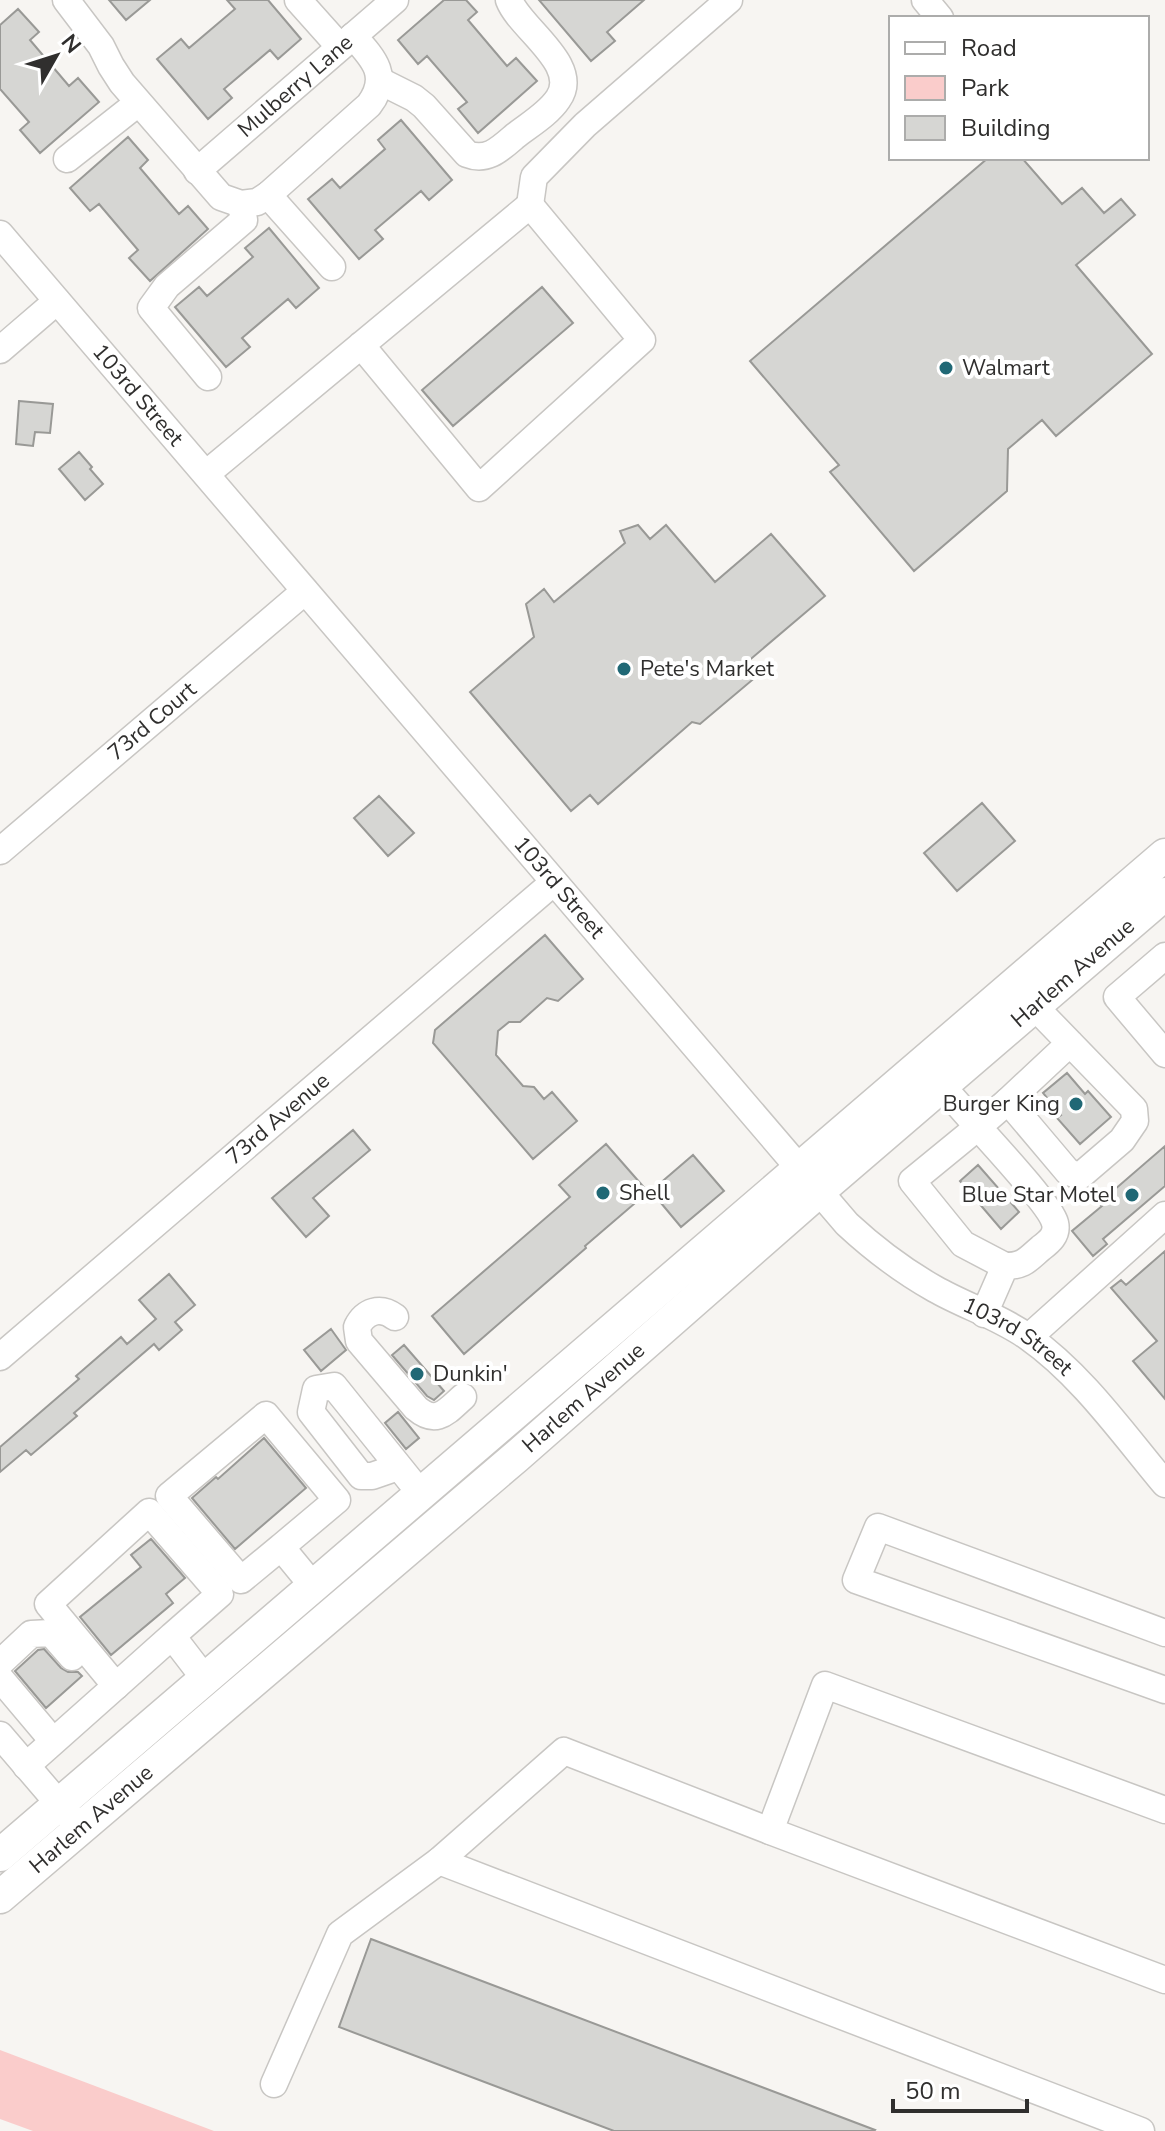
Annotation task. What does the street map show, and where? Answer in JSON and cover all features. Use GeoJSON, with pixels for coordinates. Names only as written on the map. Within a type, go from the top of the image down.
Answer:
{"type":"FeatureCollection","features":[{"type":"Feature","properties":{"kind":"main road","name":"Harlem Avenue"},"geometry":{"type":"LineString","coordinates":[[0,1855],[70,1816],[516,1457],[810,1180],[1165,855]]}},
{"type":"Feature","properties":{"kind":"main road","name":"Harlem Avenue"},"geometry":{"type":"LineString","coordinates":[[0,1897],[70,1816],[205,1679],[313,1586],[421,1494],[810,1180],[942,1086],[1165,894]]}},
{"type":"Feature","properties":{"kind":"street"},"geometry":{"type":"LineString","coordinates":[[66,0],[96,38],[111,66],[138,103],[221,197],[241,204],[257,202],[268,195],[369,105],[378,91],[380,81],[376,65],[298,0]]}},
{"type":"Feature","properties":{"kind":"street","name":"Mulberry Lane"},"geometry":{"type":"LineString","coordinates":[[197,171],[395,0]]}},
{"type":"Feature","properties":{"kind":"street"},"geometry":{"type":"LineString","coordinates":[[380,81],[414,98],[467,154],[484,158],[497,152],[557,101],[564,85],[559,65],[514,12],[509,0]]}},
{"type":"Feature","properties":{"kind":"street"},"geometry":{"type":"LineString","coordinates":[[206,474],[530,205],[534,177],[585,125],[729,0]]}},
{"type":"Feature","properties":{"kind":"street"},"geometry":{"type":"LineString","coordinates":[[925,0],[938,16]]}},
{"type":"Feature","properties":{"kind":"street"},"geometry":{"type":"LineString","coordinates":[[67,159],[138,103]]}},
{"type":"Feature","properties":{"kind":"street"},"geometry":{"type":"LineString","coordinates":[[268,195],[332,267]]}},
{"type":"Feature","properties":{"kind":"street"},"geometry":{"type":"LineString","coordinates":[[208,377],[151,308],[167,286],[244,220],[241,204]]}},
{"type":"Feature","properties":{"kind":"street"},"geometry":{"type":"LineString","coordinates":[[361,345],[479,488],[642,340],[530,205]]}},
{"type":"Feature","properties":{"kind":"street","name":"103rd Street"},"geometry":{"type":"LineString","coordinates":[[0,234],[847,1224],[871,1247],[935,1289],[1029,1337],[1073,1376],[1165,1484]]}},
{"type":"Feature","properties":{"kind":"street"},"geometry":{"type":"LineString","coordinates":[[0,350],[57,301]]}},
{"type":"Feature","properties":{"kind":"street","name":"73rd Court"},"geometry":{"type":"LineString","coordinates":[[0,851],[305,591]]}},
{"type":"Feature","properties":{"kind":"street","name":"73rd Avenue"},"geometry":{"type":"LineString","coordinates":[[0,1357],[554,882]]}},
{"type":"Feature","properties":{"kind":"street"},"geometry":{"type":"LineString","coordinates":[[1165,956],[1117,997],[1165,1054]]}},
{"type":"Feature","properties":{"kind":"street"},"geometry":{"type":"LineString","coordinates":[[1034,1006],[1134,1109],[1135,1121],[1122,1140],[1044,1205]]}},
{"type":"Feature","properties":{"kind":"street"},"geometry":{"type":"LineString","coordinates":[[942,1086],[978,1127],[1044,1205],[1055,1221],[1056,1231],[1051,1240],[1020,1266],[1005,1266],[963,1244],[912,1181],[978,1127],[1008,1101],[1070,1043]]}},
{"type":"Feature","properties":{"kind":"street"},"geometry":{"type":"LineString","coordinates":[[1008,1101],[1068,1172],[1080,1176]]}},
{"type":"Feature","properties":{"kind":"street"},"geometry":{"type":"LineString","coordinates":[[1029,1337],[1165,1215]]}},
{"type":"Feature","properties":{"kind":"street"},"geometry":{"type":"LineString","coordinates":[[984,1314],[1005,1266]]}},
{"type":"Feature","properties":{"kind":"street"},"geometry":{"type":"LineString","coordinates":[[395,1317],[380,1310],[364,1316],[357,1327],[359,1341],[416,1408],[427,1416],[441,1415],[463,1397]]}},
{"type":"Feature","properties":{"kind":"street"},"geometry":{"type":"LineString","coordinates":[[266,1415],[337,1500],[281,1547],[241,1580],[169,1496],[266,1415]]}},
{"type":"Feature","properties":{"kind":"street"},"geometry":{"type":"LineString","coordinates":[[398,1467],[421,1494]]}},
{"type":"Feature","properties":{"kind":"street"},"geometry":{"type":"LineString","coordinates":[[0,1663],[149,1512],[220,1594],[26,1766]]}},
{"type":"Feature","properties":{"kind":"street"},"geometry":{"type":"LineString","coordinates":[[1165,1633],[878,1527],[856,1580],[1165,1690]]}},
{"type":"Feature","properties":{"kind":"street"},"geometry":{"type":"LineString","coordinates":[[281,1547],[313,1586]]}},
{"type":"Feature","properties":{"kind":"street"},"geometry":{"type":"LineString","coordinates":[[0,1645],[45,1617]]}},
{"type":"Feature","properties":{"kind":"street"},"geometry":{"type":"LineString","coordinates":[[45,1617],[111,1691]]}},
{"type":"Feature","properties":{"kind":"street"},"geometry":{"type":"LineString","coordinates":[[172,1636],[205,1679]]}},
{"type":"Feature","properties":{"kind":"street"},"geometry":{"type":"LineString","coordinates":[[0,1678],[53,1741]]}},
{"type":"Feature","properties":{"kind":"street"},"geometry":{"type":"LineString","coordinates":[[770,1831],[825,1685],[1165,1810]]}},
{"type":"Feature","properties":{"kind":"street"},"geometry":{"type":"LineString","coordinates":[[0,1735],[70,1816]]}},
{"type":"Feature","properties":{"kind":"street"},"geometry":{"type":"LineString","coordinates":[[274,2084],[340,1934],[439,1861],[564,1751],[1165,1980]]}},
{"type":"Feature","properties":{"kind":"street"},"geometry":{"type":"LineString","coordinates":[[439,1861],[1141,2131]]}},
{"type":"Feature","properties":{"kind":"green space"},"geometry":{"type":"Polygon","coordinates":[[[0,2050],[214,2131],[33,2131],[0,2119],[0,2050]]]}},
{"type":"Feature","properties":{"kind":"building"},"geometry":{"type":"Polygon","coordinates":[[[109,0],[150,0],[126,20],[109,0]]]}},
{"type":"Feature","properties":{"kind":"building"},"geometry":{"type":"Polygon","coordinates":[[[227,0],[268,0],[301,39],[278,59],[270,50],[224,89],[232,98],[208,119],[157,59],[181,39],[189,48],[235,9],[227,0]]]}},
{"type":"Feature","properties":{"kind":"building"},"geometry":{"type":"Polygon","coordinates":[[[444,0],[466,0],[477,12],[468,20],[507,66],[516,58],[537,81],[478,133],[458,109],[467,102],[427,56],[418,64],[398,40],[444,0]]]}},
{"type":"Feature","properties":{"kind":"building"},"geometry":{"type":"Polygon","coordinates":[[[539,0],[644,0],[607,32],[615,41],[591,61],[539,0]]]}},
{"type":"Feature","properties":{"kind":"building"},"geometry":{"type":"Polygon","coordinates":[[[18,9],[39,32],[30,40],[69,86],[78,78],[99,102],[40,153],[20,130],[29,122],[0,89],[0,25],[18,9]]]}},
{"type":"Feature","properties":{"kind":"building"},"geometry":{"type":"Polygon","coordinates":[[[401,120],[452,180],[429,200],[421,191],[375,230],[383,239],[359,259],[308,199],[332,179],[340,188],[385,149],[378,140],[401,120]]]}},
{"type":"Feature","properties":{"kind":"building"},"geometry":{"type":"Polygon","coordinates":[[[128,137],[148,160],[140,168],[179,214],[188,206],[208,229],[150,281],[129,258],[138,250],[99,204],[90,211],[70,188],[128,137]]]}},
{"type":"Feature","properties":{"kind":"building","name":"Walmart"},"geometry":{"type":"Polygon","coordinates":[[[986,160],[1024,160],[1062,204],[1082,188],[1104,213],[1121,199],[1135,215],[1076,265],[1152,354],[1056,436],[1042,420],[1008,449],[1007,491],[914,571],[830,472],[839,465],[750,361],[986,160]]]}},
{"type":"Feature","properties":{"kind":"building"},"geometry":{"type":"Polygon","coordinates":[[[269,228],[319,288],[296,308],[288,299],[242,338],[250,347],[226,367],[175,307],[199,287],[207,296],[253,257],[245,248],[269,228]]]}},
{"type":"Feature","properties":{"kind":"building"},"geometry":{"type":"Polygon","coordinates":[[[542,287],[573,323],[453,426],[422,390],[542,287]]]}},
{"type":"Feature","properties":{"kind":"building"},"geometry":{"type":"Polygon","coordinates":[[[19,401],[53,404],[50,433],[35,432],[33,446],[16,444],[19,401]]]}},
{"type":"Feature","properties":{"kind":"building"},"geometry":{"type":"Polygon","coordinates":[[[79,452],[103,484],[85,500],[59,469],[79,452]]]}},
{"type":"Feature","properties":{"kind":"building","name":"Pete's Market"},"geometry":{"type":"Polygon","coordinates":[[[638,525],[650,539],[666,525],[715,582],[771,534],[825,596],[746,663],[757,676],[700,724],[692,722],[598,804],[590,795],[571,811],[470,692],[534,637],[526,604],[544,589],[554,602],[625,543],[620,531],[638,525]]]}},
{"type":"Feature","properties":{"kind":"building"},"geometry":{"type":"Polygon","coordinates":[[[379,796],[414,833],[388,856],[354,818],[379,796]]]}},
{"type":"Feature","properties":{"kind":"building"},"geometry":{"type":"Polygon","coordinates":[[[982,803],[1015,841],[957,891],[924,853],[982,803]]]}},
{"type":"Feature","properties":{"kind":"building"},"geometry":{"type":"Polygon","coordinates":[[[545,935],[583,979],[558,1001],[547,998],[520,1022],[509,1022],[498,1031],[496,1055],[523,1086],[534,1087],[544,1099],[552,1092],[577,1121],[533,1159],[433,1043],[435,1030],[545,935]]]}},
{"type":"Feature","properties":{"kind":"building","name":"Burger King"},"geometry":{"type":"Polygon","coordinates":[[[1067,1073],[1111,1117],[1080,1144],[1057,1118],[1061,1115],[1043,1093],[1067,1073]]]}},
{"type":"Feature","properties":{"kind":"building"},"geometry":{"type":"Polygon","coordinates":[[[353,1130],[370,1150],[313,1198],[329,1216],[306,1237],[272,1198],[353,1130]]]}},
{"type":"Feature","properties":{"kind":"building"},"geometry":{"type":"Polygon","coordinates":[[[606,1144],[648,1192],[464,1354],[432,1316],[570,1197],[559,1185],[606,1144]]]}},
{"type":"Feature","properties":{"kind":"building","name":"Blue Star Motel"},"geometry":{"type":"Polygon","coordinates":[[[1165,1146],[1165,1186],[1103,1239],[1107,1244],[1093,1256],[1072,1231],[1102,1206],[1099,1203],[1165,1146]]]}},
{"type":"Feature","properties":{"kind":"building","name":"Shell"},"geometry":{"type":"Polygon","coordinates":[[[693,1155],[724,1191],[681,1227],[651,1191],[693,1155]]]}},
{"type":"Feature","properties":{"kind":"building"},"geometry":{"type":"Polygon","coordinates":[[[978,1165],[1019,1212],[1001,1229],[960,1181],[978,1165]]]}},
{"type":"Feature","properties":{"kind":"building"},"geometry":{"type":"Polygon","coordinates":[[[1165,1251],[1165,1399],[1133,1361],[1157,1341],[1111,1288],[1121,1280],[1126,1285],[1165,1251]]]}},
{"type":"Feature","properties":{"kind":"building"},"geometry":{"type":"Polygon","coordinates":[[[169,1274],[195,1305],[175,1322],[182,1330],[159,1350],[154,1344],[31,1455],[26,1450],[0,1472],[0,1447],[79,1379],[76,1376],[121,1337],[127,1344],[156,1319],[139,1300],[169,1274]]]}},
{"type":"Feature","properties":{"kind":"building"},"geometry":{"type":"Polygon","coordinates":[[[331,1329],[346,1350],[321,1371],[304,1350],[331,1329]]]}},
{"type":"Feature","properties":{"kind":"building","name":"Dunkin'"},"geometry":{"type":"Polygon","coordinates":[[[404,1345],[444,1391],[434,1400],[392,1355],[404,1345]]]}},
{"type":"Feature","properties":{"kind":"building"},"geometry":{"type":"Polygon","coordinates":[[[398,1412],[419,1438],[406,1449],[385,1423],[398,1412]]]}},
{"type":"Feature","properties":{"kind":"building"},"geometry":{"type":"Polygon","coordinates":[[[264,1438],[306,1488],[235,1549],[192,1498],[264,1438]]]}},
{"type":"Feature","properties":{"kind":"building"},"geometry":{"type":"Polygon","coordinates":[[[151,1539],[185,1578],[166,1594],[173,1603],[111,1655],[80,1617],[141,1567],[131,1555],[151,1539]]]}},
{"type":"Feature","properties":{"kind":"building"},"geometry":{"type":"Polygon","coordinates":[[[44,1649],[61,1668],[82,1676],[46,1708],[15,1671],[38,1650],[44,1649]]]}},
{"type":"Feature","properties":{"kind":"building"},"geometry":{"type":"Polygon","coordinates":[[[371,1939],[875,2130],[614,2131],[339,2027],[371,1939]]]}},
{"type":"Feature","properties":{"kind":"place","name":"Walmart"},"geometry":{"type":"Point","coordinates":[946,368]}},
{"type":"Feature","properties":{"kind":"place","name":"Pete's Market"},"geometry":{"type":"Point","coordinates":[624,669]}},
{"type":"Feature","properties":{"kind":"place","name":"Burger King"},"geometry":{"type":"Point","coordinates":[1076,1104]}},
{"type":"Feature","properties":{"kind":"place","name":"Shell"},"geometry":{"type":"Point","coordinates":[603,1193]}},
{"type":"Feature","properties":{"kind":"place","name":"Blue Star Motel"},"geometry":{"type":"Point","coordinates":[1132,1195]}},
{"type":"Feature","properties":{"kind":"place","name":"Dunkin'"},"geometry":{"type":"Point","coordinates":[417,1374]}}]}
